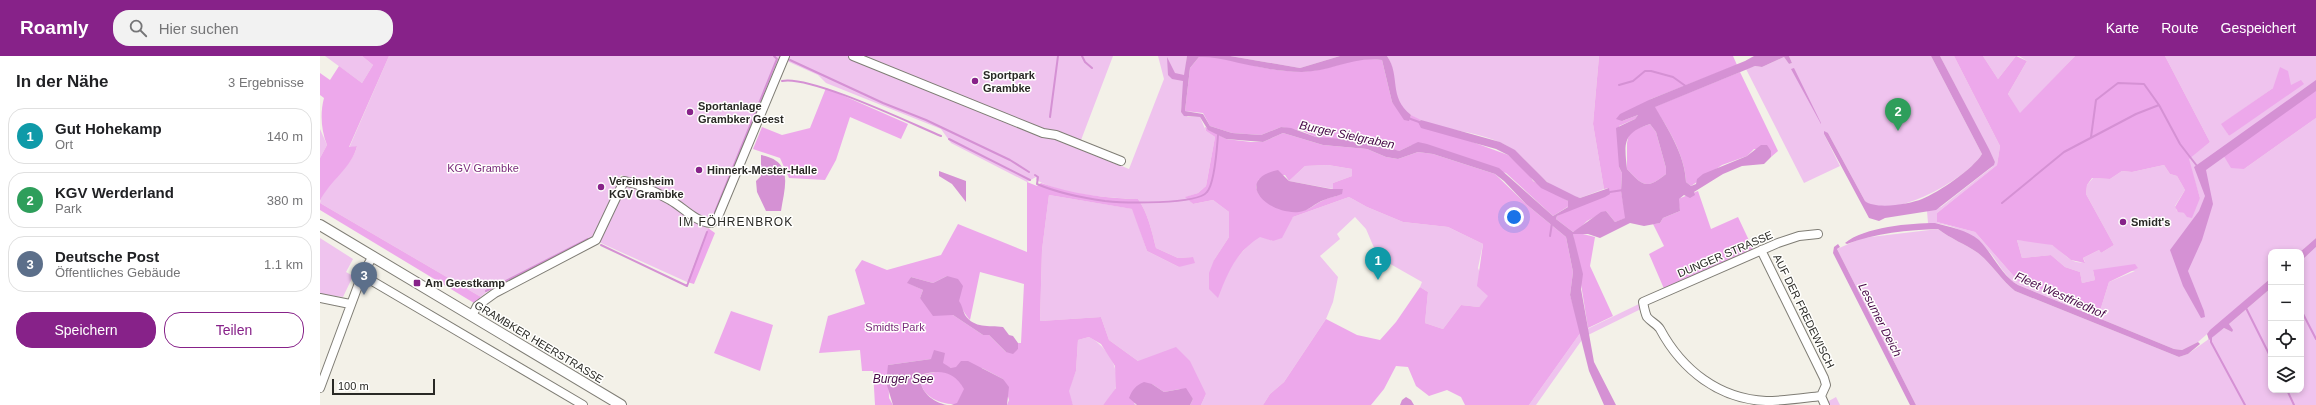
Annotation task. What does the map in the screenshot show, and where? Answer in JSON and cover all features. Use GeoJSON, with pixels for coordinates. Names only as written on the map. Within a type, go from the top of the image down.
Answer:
{"type":"FeatureCollection","features":[{"type":"Feature","properties":{"kind":"main road","name":"GRAMBKER HEERSTRASSE"},"geometry":{"type":"LineString","coordinates":[[320,225],[621,405]]}},
{"type":"Feature","properties":{"kind":"street"},"geometry":{"type":"LineString","coordinates":[[472,316],[477,306],[495,293],[596,240],[624,181],[635,184],[670,200],[703,223],[711,223],[716,219],[785,56]]}},
{"type":"Feature","properties":{"kind":"street"},"geometry":{"type":"LineString","coordinates":[[853,56],[1043,133],[1056,134],[1121,161]]}},
{"type":"Feature","properties":{"kind":"street","name":"DUNGER STRASSE"},"geometry":{"type":"LineString","coordinates":[[1818,234],[1798,236],[1761,250],[1643,302],[1648,317],[1658,325],[1680,360],[1705,381],[1720,389],[1737,396],[1764,400],[1821,396]]}},
{"type":"Feature","properties":{"kind":"street","name":"AUF DER FREDEWISCH"},"geometry":{"type":"LineString","coordinates":[[1761,250],[1824,378],[1826,385],[1821,396]]}},
{"type":"Feature","properties":{"kind":"street"},"geometry":{"type":"LineString","coordinates":[[320,388],[350,304],[362,275],[373,256]]}},
{"type":"Feature","properties":{"kind":"street"},"geometry":{"type":"LineString","coordinates":[[362,275],[583,405]]}},
{"type":"Feature","properties":{"kind":"street"},"geometry":{"type":"LineString","coordinates":[[320,298],[350,304]]}},
{"type":"Feature","properties":{"kind":"street"},"geometry":{"type":"LineString","coordinates":[[1821,396],[1825,405]]}},
{"type":"Feature","properties":{"kind":"green space"},"geometry":{"type":"Polygon","coordinates":[[[325,56],[362,56],[373,65],[362,83],[325,56]]]}},
{"type":"Feature","properties":{"kind":"green space"},"geometry":{"type":"Polygon","coordinates":[[[362,56],[389,56],[349,147],[357,146],[354,154],[320,201],[320,158],[327,145],[323,133],[322,110],[324,98],[320,95],[320,73],[330,80],[339,66],[362,83],[373,65],[362,56]]]}},
{"type":"Feature","properties":{"kind":"green space","name":"KGV Grambke"},"geometry":{"type":"Polygon","coordinates":[[[389,56],[1113,56],[1078,148],[1129,169],[1164,79],[1158,56],[1187,56],[1181,112],[1188,117],[1200,117],[1206,131],[1215,137],[1206,186],[1198,193],[1186,197],[1193,204],[1213,200],[1229,212],[1229,237],[1214,260],[1217,297],[1231,265],[1250,243],[1260,236],[1273,241],[1293,217],[1349,197],[1367,207],[1403,222],[1448,227],[1483,244],[1478,268],[1489,296],[1479,307],[1461,305],[1443,329],[1425,323],[1428,292],[1420,287],[1422,282],[1378,257],[1366,229],[1355,217],[1337,234],[1340,239],[1320,256],[1338,277],[1333,302],[1326,319],[1284,382],[1270,394],[1263,405],[1201,405],[1206,394],[1138,361],[1109,340],[1101,317],[1040,321],[1042,250],[1049,195],[1133,209],[1147,251],[1179,267],[1193,257],[1178,258],[1156,248],[1147,216],[1138,199],[1073,193],[1036,180],[1036,177],[1027,182],[951,143],[941,129],[826,83],[818,75],[780,58],[715,214],[710,219],[703,218],[649,186],[621,175],[616,185],[633,188],[665,202],[708,228],[687,282],[590,238],[488,291],[481,297],[320,203],[327,188],[350,161],[354,154],[357,146],[349,148],[389,56]]]}},
{"type":"Feature","properties":{"kind":"green space"},"geometry":{"type":"Polygon","coordinates":[[[1206,56],[1275,70],[1303,72],[1356,60],[1382,60],[1392,102],[1409,120],[1411,115],[1421,120],[1418,122],[1508,155],[1529,174],[1533,181],[1568,201],[1569,206],[1553,216],[1506,173],[1412,145],[1399,151],[1316,137],[1302,131],[1281,127],[1261,135],[1232,133],[1210,126],[1203,113],[1185,111],[1190,68],[1199,57],[1206,56]]]}},
{"type":"Feature","properties":{"kind":"green space"},"geometry":{"type":"Polygon","coordinates":[[[1230,56],[1340,56],[1300,68],[1230,56]]]}},
{"type":"Feature","properties":{"kind":"green space"},"geometry":{"type":"Polygon","coordinates":[[[1387,56],[1599,56],[1593,124],[1604,189],[1580,198],[1571,195],[1549,183],[1513,149],[1506,145],[1475,134],[1424,122],[1413,117],[1404,110],[1397,98],[1392,69],[1387,56]]]}},
{"type":"Feature","properties":{"kind":"green space"},"geometry":{"type":"Polygon","coordinates":[[[1599,56],[1733,56],[1737,65],[1651,99],[1622,121],[1638,115],[1635,119],[1619,126],[1619,167],[1622,173],[1621,191],[1626,218],[1615,222],[1606,211],[1587,221],[1579,229],[1573,232],[1556,219],[1557,216],[1609,188],[1604,189],[1593,124],[1599,56]]]}},
{"type":"Feature","properties":{"kind":"green space"},"geometry":{"type":"Polygon","coordinates":[[[1789,56],[1931,56],[1982,154],[1974,164],[1961,175],[1928,195],[1910,202],[1892,206],[1877,206],[1865,201],[1828,133],[1824,134],[1840,166],[1804,183],[1746,69],[1755,66],[1762,67],[1784,57],[1789,64],[1792,63],[1789,56]]]}},
{"type":"Feature","properties":{"kind":"green space"},"geometry":{"type":"Polygon","coordinates":[[[1940,56],[1954,56],[2000,146],[1997,165],[1937,213],[1937,222],[1975,232],[2018,281],[2100,311],[2109,282],[2135,271],[2093,270],[2095,280],[2082,283],[2080,272],[2065,267],[2051,255],[2022,258],[2017,240],[2040,242],[2052,245],[2075,262],[2085,262],[2083,258],[2099,250],[2101,253],[2114,245],[2086,194],[2087,185],[2093,178],[2110,179],[2122,171],[2132,172],[2164,165],[2170,174],[2177,176],[2185,190],[2175,206],[2177,211],[2184,213],[2200,198],[2188,159],[2210,142],[2165,56],[2316,56],[2316,90],[2244,169],[2316,118],[2316,238],[2303,249],[2268,249],[2268,281],[2198,342],[2182,350],[2174,349],[2018,285],[2007,275],[1986,248],[1972,237],[1946,225],[1928,223],[1927,211],[1941,207],[1992,167],[1995,162],[1940,56]],[[2291,85],[2273,88],[2222,124],[2229,136],[2291,85]]]}},
{"type":"Feature","properties":{"kind":"green space"},"geometry":{"type":"Polygon","coordinates":[[[1954,56],[1983,56],[1998,79],[2016,56],[2027,61],[2008,94],[2020,113],[2075,56],[2165,56],[2210,142],[2189,159],[2200,198],[2192,218],[2187,217],[2184,213],[2178,212],[2175,207],[2185,190],[2177,176],[2170,174],[2164,165],[2132,172],[2122,171],[2110,179],[2092,178],[2087,185],[2086,194],[2114,245],[2101,253],[2099,250],[2083,258],[2085,263],[2071,260],[2052,245],[2017,240],[2022,258],[2051,255],[2065,267],[2080,272],[2082,283],[2095,280],[2093,270],[2135,264],[2138,268],[2109,282],[2100,311],[2018,281],[1975,232],[1937,222],[1937,213],[1997,165],[2000,146],[1954,56]]]}},
{"type":"Feature","properties":{"kind":"green space"},"geometry":{"type":"Polygon","coordinates":[[[1983,56],[2016,56],[1998,79],[1983,56]]]}},
{"type":"Feature","properties":{"kind":"green space"},"geometry":{"type":"Polygon","coordinates":[[[2019,56],[2075,56],[2020,114],[2008,94],[2027,61],[2019,56]]]}},
{"type":"Feature","properties":{"kind":"green space"},"geometry":{"type":"Polygon","coordinates":[[[2280,67],[2288,71],[2291,85],[2301,80],[2304,84],[2229,136],[2221,124],[2273,88],[2280,67]]]}},
{"type":"Feature","properties":{"kind":"green space"},"geometry":{"type":"Polygon","coordinates":[[[1740,72],[1778,151],[1771,157],[1771,151],[1754,149],[1747,156],[1722,165],[1691,186],[1686,182],[1683,162],[1675,143],[1654,107],[1740,72]]]}},
{"type":"Feature","properties":{"kind":"green space"},"geometry":{"type":"Polygon","coordinates":[[[826,88],[908,124],[901,139],[850,117],[836,160],[825,180],[789,178],[780,158],[753,149],[762,127],[782,135],[810,128],[826,88]]]}},
{"type":"Feature","properties":{"kind":"green space"},"geometry":{"type":"Polygon","coordinates":[[[2316,90],[2316,118],[2244,169],[2231,168],[2222,153],[2316,90]]]}},
{"type":"Feature","properties":{"kind":"green space"},"geometry":{"type":"Polygon","coordinates":[[[1650,124],[1656,132],[1666,168],[1666,174],[1654,182],[1645,184],[1637,179],[1627,169],[1627,143],[1629,134],[1636,129],[1650,124]]]}},
{"type":"Feature","properties":{"kind":"green space"},"geometry":{"type":"Polygon","coordinates":[[[1205,127],[1226,139],[1251,142],[1263,142],[1283,133],[1323,145],[1367,149],[1386,157],[1398,159],[1418,152],[1433,154],[1495,174],[1526,204],[1566,237],[1573,272],[1570,295],[1581,332],[1529,405],[1465,405],[1461,397],[1447,390],[1429,396],[1416,386],[1408,367],[1396,366],[1384,389],[1371,405],[1263,405],[1270,394],[1284,382],[1326,319],[1357,335],[1380,340],[1396,322],[1420,287],[1428,292],[1425,323],[1443,329],[1461,305],[1479,307],[1488,296],[1477,286],[1483,244],[1448,227],[1403,222],[1367,207],[1349,197],[1293,217],[1282,238],[1273,241],[1260,237],[1252,243],[1239,256],[1229,271],[1218,298],[1209,289],[1209,273],[1214,260],[1229,237],[1229,212],[1213,200],[1193,204],[1185,197],[1198,193],[1206,186],[1215,137],[1206,131],[1205,127]],[[1328,165],[1305,166],[1289,181],[1285,175],[1259,179],[1256,187],[1259,195],[1276,206],[1288,210],[1301,211],[1308,209],[1326,199],[1341,194],[1343,189],[1333,189],[1333,183],[1352,176],[1352,169],[1328,165]]]}},
{"type":"Feature","properties":{"kind":"green space"},"geometry":{"type":"Polygon","coordinates":[[[320,129],[327,145],[320,158],[320,129]]]}},
{"type":"Feature","properties":{"kind":"green space"},"geometry":{"type":"Polygon","coordinates":[[[1328,165],[1352,169],[1352,176],[1333,183],[1333,189],[1289,181],[1305,166],[1328,165]]]}},
{"type":"Feature","properties":{"kind":"green space","name":"Smidts Park"},"geometry":{"type":"Polygon","coordinates":[[[1027,182],[1037,186],[1041,183],[1089,195],[1138,199],[1147,216],[1156,248],[1178,258],[1193,257],[1195,263],[1179,267],[1147,251],[1132,209],[1049,195],[1042,250],[1040,321],[1101,317],[1109,340],[1138,361],[1176,347],[1190,361],[1206,394],[1201,405],[1190,405],[1193,399],[1180,389],[1164,392],[1152,384],[1134,404],[1137,405],[1103,405],[1116,388],[1115,366],[1101,344],[1089,337],[1078,340],[1076,371],[1069,391],[1073,405],[1007,405],[1009,400],[1003,379],[982,368],[951,368],[931,359],[888,365],[889,398],[893,405],[875,405],[873,371],[862,371],[860,350],[819,353],[828,316],[865,304],[855,270],[862,260],[887,270],[941,255],[958,224],[1027,252],[1027,182]],[[980,272],[970,320],[961,306],[947,276],[933,283],[911,277],[908,283],[923,290],[920,298],[953,315],[983,335],[989,335],[1006,352],[1018,349],[1018,343],[1021,343],[1024,284],[980,272]]]}},
{"type":"Feature","properties":{"kind":"green space"},"geometry":{"type":"Polygon","coordinates":[[[1698,191],[1711,229],[1738,217],[1754,251],[1665,291],[1649,254],[1664,246],[1653,224],[1660,223],[1663,218],[1680,211],[1678,199],[1698,191]]]}},
{"type":"Feature","properties":{"kind":"green space"},"geometry":{"type":"Polygon","coordinates":[[[320,203],[481,297],[474,303],[320,210],[320,203]]]}},
{"type":"Feature","properties":{"kind":"green space"},"geometry":{"type":"Polygon","coordinates":[[[708,228],[715,233],[694,284],[687,282],[708,228]]]}},
{"type":"Feature","properties":{"kind":"green space"},"geometry":{"type":"Polygon","coordinates":[[[1938,229],[1978,253],[2015,291],[2179,357],[2188,354],[2224,328],[2232,332],[2229,324],[2268,291],[2268,393],[2304,393],[2304,258],[2316,247],[2316,405],[1916,405],[1837,249],[1862,238],[1938,229]]]}},
{"type":"Feature","properties":{"kind":"green space"},"geometry":{"type":"Polygon","coordinates":[[[1579,233],[1595,237],[1590,266],[1613,316],[1588,328],[1573,234],[1579,233]]]}},
{"type":"Feature","properties":{"kind":"green space"},"geometry":{"type":"Polygon","coordinates":[[[320,238],[353,259],[346,272],[353,276],[343,297],[320,294],[320,238]]]}},
{"type":"Feature","properties":{"kind":"green space"},"geometry":{"type":"Polygon","coordinates":[[[1641,303],[1643,308],[1584,337],[1536,405],[1529,405],[1581,332],[1641,303]]]}},
{"type":"Feature","properties":{"kind":"green space"},"geometry":{"type":"Polygon","coordinates":[[[731,311],[773,325],[760,371],[714,353],[731,311]]]}},
{"type":"Feature","properties":{"kind":"green space"},"geometry":{"type":"Polygon","coordinates":[[[1089,337],[1106,351],[1114,364],[1117,379],[1116,387],[1113,394],[1103,405],[1073,405],[1068,391],[1076,371],[1078,340],[1089,337]]]}},
{"type":"Feature","properties":{"kind":"green space"},"geometry":{"type":"Polygon","coordinates":[[[941,371],[956,376],[965,389],[957,404],[937,401],[926,393],[923,388],[920,375],[941,371]]]}},
{"type":"Feature","properties":{"kind":"green space"},"geometry":{"type":"Polygon","coordinates":[[[1836,397],[1840,405],[1827,405],[1827,402],[1836,397]]]}},
{"type":"Feature","properties":{"kind":"water"},"geometry":{"type":"Polygon","coordinates":[[[1187,56],[1230,56],[1300,68],[1340,56],[1387,56],[1393,71],[1397,94],[1404,108],[1411,115],[1409,121],[1404,120],[1392,102],[1382,60],[1372,59],[1352,62],[1322,70],[1291,72],[1252,66],[1222,59],[1199,57],[1190,68],[1185,111],[1203,114],[1210,126],[1232,133],[1261,135],[1281,127],[1291,128],[1316,137],[1368,141],[1399,151],[1418,142],[1427,144],[1499,168],[1553,216],[1568,207],[1568,201],[1541,188],[1508,155],[1496,149],[1421,128],[1418,122],[1421,120],[1500,142],[1515,150],[1547,182],[1575,196],[1580,198],[1609,188],[1610,194],[1605,197],[1557,216],[1556,219],[1573,232],[1601,212],[1606,211],[1615,222],[1625,218],[1621,191],[1622,173],[1619,167],[1616,128],[1635,119],[1638,115],[1622,121],[1616,119],[1620,114],[1651,99],[1754,56],[1789,56],[1792,63],[1789,64],[1784,57],[1762,67],[1755,66],[1655,107],[1675,143],[1683,162],[1686,182],[1691,186],[1696,184],[1697,179],[1703,174],[1747,156],[1761,145],[1767,145],[1771,151],[1771,157],[1764,164],[1742,166],[1723,174],[1694,192],[1695,195],[1690,198],[1684,195],[1679,199],[1680,211],[1663,218],[1660,223],[1644,226],[1630,223],[1600,238],[1588,234],[1573,234],[1583,274],[1581,289],[1594,362],[1616,405],[1604,405],[1589,371],[1570,295],[1573,272],[1566,237],[1526,204],[1504,181],[1495,174],[1433,154],[1418,152],[1398,159],[1386,157],[1367,149],[1323,145],[1283,133],[1263,142],[1226,139],[1208,130],[1200,117],[1184,116],[1181,112],[1183,81],[1172,79],[1168,75],[1167,57],[1175,73],[1184,75],[1187,56]],[[1650,124],[1635,131],[1627,140],[1627,169],[1637,179],[1645,184],[1654,182],[1666,174],[1666,168],[1656,132],[1650,124]]]}},
{"type":"Feature","properties":{"kind":"water"},"geometry":{"type":"Polygon","coordinates":[[[1931,56],[1940,56],[1989,149],[1995,162],[1994,165],[1936,210],[1885,218],[1879,221],[1869,218],[1824,134],[1824,131],[1828,133],[1865,201],[1870,204],[1885,206],[1902,204],[1917,201],[1929,196],[1964,173],[1978,160],[1982,154],[1931,56]]]}},
{"type":"Feature","properties":{"kind":"water"},"geometry":{"type":"Polygon","coordinates":[[[1794,68],[1821,123],[1821,124],[1791,69],[1794,68]]]}},
{"type":"Feature","properties":{"kind":"water"},"geometry":{"type":"Polygon","coordinates":[[[2316,80],[2316,91],[2206,170],[2213,204],[2202,240],[2188,271],[2204,311],[2205,317],[2201,318],[2183,286],[2170,250],[2199,211],[2205,196],[2194,167],[2316,80]]]}},
{"type":"Feature","properties":{"kind":"water"},"geometry":{"type":"Polygon","coordinates":[[[761,155],[771,158],[779,163],[783,169],[785,184],[781,211],[766,211],[757,192],[756,181],[761,176],[761,155]]]}},
{"type":"Feature","properties":{"kind":"water"},"geometry":{"type":"Polygon","coordinates":[[[1278,170],[1289,181],[1331,189],[1343,189],[1342,194],[1328,198],[1309,209],[1299,212],[1276,208],[1266,203],[1256,188],[1258,181],[1265,175],[1278,170]]]}},
{"type":"Feature","properties":{"kind":"water"},"geometry":{"type":"Polygon","coordinates":[[[939,171],[966,181],[966,202],[952,184],[939,176],[939,171]]]}},
{"type":"Feature","properties":{"kind":"water"},"geometry":{"type":"Polygon","coordinates":[[[1935,223],[1964,231],[1979,240],[2007,276],[2018,285],[2174,349],[2182,350],[2198,342],[2200,344],[2188,354],[2179,357],[2015,291],[1978,253],[1938,229],[1892,233],[1869,237],[1847,244],[1845,243],[1864,233],[1888,227],[1935,223]]]}},
{"type":"Feature","properties":{"kind":"water"},"geometry":{"type":"Polygon","coordinates":[[[2316,238],[2316,247],[2304,258],[2303,249],[2316,238]]]}},
{"type":"Feature","properties":{"kind":"water"},"geometry":{"type":"Polygon","coordinates":[[[1838,244],[1840,247],[1837,249],[1916,405],[1910,405],[1833,253],[1834,247],[1838,244]]]}},
{"type":"Feature","properties":{"kind":"water"},"geometry":{"type":"Polygon","coordinates":[[[947,276],[958,279],[963,286],[959,301],[965,315],[969,319],[982,326],[1003,327],[1009,335],[1013,336],[1018,343],[1018,349],[1013,354],[1006,352],[989,335],[983,335],[953,315],[933,316],[920,298],[923,290],[907,283],[911,277],[933,283],[947,276]]]}},
{"type":"Feature","properties":{"kind":"water"},"geometry":{"type":"Polygon","coordinates":[[[2268,281],[2268,291],[2229,324],[2233,330],[2232,332],[2224,328],[2209,340],[2207,334],[2268,281]]]}},
{"type":"Feature","properties":{"kind":"water","name":"Burger See"},"geometry":{"type":"Polygon","coordinates":[[[934,350],[945,353],[943,363],[951,368],[956,367],[961,361],[968,361],[1003,379],[1009,387],[1007,405],[951,405],[957,403],[964,389],[956,378],[951,375],[934,372],[920,375],[920,381],[924,391],[928,395],[941,404],[947,405],[893,405],[886,382],[888,365],[931,359],[934,350]]]}},
{"type":"Feature","properties":{"kind":"water"},"geometry":{"type":"Polygon","coordinates":[[[1144,382],[1152,384],[1164,392],[1186,388],[1193,399],[1190,405],[1137,405],[1129,398],[1135,388],[1144,382]]]}},
{"type":"Feature","properties":{"kind":"water"},"geometry":{"type":"Polygon","coordinates":[[[1406,397],[1411,400],[1414,405],[1400,405],[1402,400],[1406,397]]]}},
{"type":"Feature","properties":{"kind":"waterway"},"geometry":{"type":"LineString","coordinates":[[715,212],[777,59],[774,56]]}},
{"type":"Feature","properties":{"kind":"waterway"},"geometry":{"type":"LineString","coordinates":[[1050,117],[1058,56]]}},
{"type":"Feature","properties":{"kind":"waterway"},"geometry":{"type":"LineString","coordinates":[[1082,56],[1085,62],[1092,68]]}},
{"type":"Feature","properties":{"kind":"waterway"},"geometry":{"type":"LineString","coordinates":[[790,60],[883,103],[926,120],[1010,160],[1029,172]]}},
{"type":"Feature","properties":{"kind":"waterway"},"geometry":{"type":"LineString","coordinates":[[1619,85],[1633,81],[1645,71],[1651,71],[1673,77],[1687,87]]}},
{"type":"Feature","properties":{"kind":"waterway"},"geometry":{"type":"LineString","coordinates":[[782,81],[796,81],[836,92],[941,136]]}},
{"type":"Feature","properties":{"kind":"waterway","name":"Fleet Westfriedhof"},"geometry":{"type":"LineString","coordinates":[[2091,137],[2096,100],[2118,83],[2144,84],[2159,105]]}},
{"type":"Feature","properties":{"kind":"waterway","name":"Fleet Westfriedhof"},"geometry":{"type":"LineString","coordinates":[[2002,203],[2064,152],[2136,114],[2159,105],[2180,144],[2197,166]]}},
{"type":"Feature","properties":{"kind":"waterway"},"geometry":{"type":"LineString","coordinates":[[1408,118],[1419,122]]}},
{"type":"Feature","properties":{"kind":"waterway"},"geometry":{"type":"LineString","coordinates":[[1035,175],[1038,177],[1037,184],[1062,193],[1097,200],[1114,202],[1159,202],[1189,199],[1200,196],[1207,192],[1210,187],[1215,165],[1218,135]]}},
{"type":"Feature","properties":{"kind":"waterway"},"geometry":{"type":"LineString","coordinates":[[949,139],[1030,180]]}},
{"type":"Feature","properties":{"kind":"waterway"},"geometry":{"type":"LineString","coordinates":[[1610,192],[1623,190]]}},
{"type":"Feature","properties":{"kind":"waterway"},"geometry":{"type":"LineString","coordinates":[[1550,236],[1552,223]]}},
{"type":"Feature","properties":{"kind":"waterway"},"geometry":{"type":"LineString","coordinates":[[601,245],[687,286],[707,232]]}},
{"type":"Feature","properties":{"kind":"waterway"},"geometry":{"type":"LineString","coordinates":[[486,291],[588,239]]}},
{"type":"Feature","properties":{"kind":"waterway"},"geometry":{"type":"LineString","coordinates":[[2246,308],[2270,357]]}},
{"type":"Feature","properties":{"kind":"waterway"},"geometry":{"type":"LineString","coordinates":[[2304,316],[2316,339]]}},
{"type":"Feature","properties":{"kind":"waterway"},"geometry":{"type":"LineString","coordinates":[[2211,336],[2211,342],[2245,405]]}},
{"type":"Feature","properties":{"kind":"waterway"},"geometry":{"type":"LineString","coordinates":[[2288,393],[2294,405]]}},
{"type":"Feature","properties":{"kind":"place","name":"Sportpark Grambke"},"geometry":{"type":"Point","coordinates":[975,81]}},
{"type":"Feature","properties":{"kind":"place","name":"Sportanlage Grambker Geest"},"geometry":{"type":"Point","coordinates":[690,112]}},
{"type":"Feature","properties":{"kind":"place","name":"KGV Werderland"},"geometry":{"type":"Point","coordinates":[1898,131]}},
{"type":"Feature","properties":{"kind":"place","name":"Hinnerk-Mester-Halle"},"geometry":{"type":"Point","coordinates":[699,170]}},
{"type":"Feature","properties":{"kind":"place","name":"Vereinsheim KGV Grambke"},"geometry":{"type":"Point","coordinates":[601,187]}},
{"type":"Feature","properties":{"kind":"place","name":"Smidt's"},"geometry":{"type":"Point","coordinates":[2123,222]}},
{"type":"Feature","properties":{"kind":"place","name":"Gut Hohekamp"},"geometry":{"type":"Point","coordinates":[1378,280]}},
{"type":"Feature","properties":{"kind":"place","name":"Am Geestkamp"},"geometry":{"type":"Point","coordinates":[417,283]}},
{"type":"Feature","properties":{"kind":"place","name":"Deutsche Post"},"geometry":{"type":"Point","coordinates":[364,295]}},
{"type":"Feature","properties":{"kind":"district","name":"IM FÖHRENBROK"},"geometry":{"type":"Point","coordinates":[736,222]}},
{"type":"Feature","properties":{"kind":"water label","name":"Burger Sielgraben"},"geometry":{"type":"Point","coordinates":[1347,135]}},
{"type":"Feature","properties":{"kind":"water label","name":"Lesumer Deich"},"geometry":{"type":"Point","coordinates":[1880,320]}}]}
